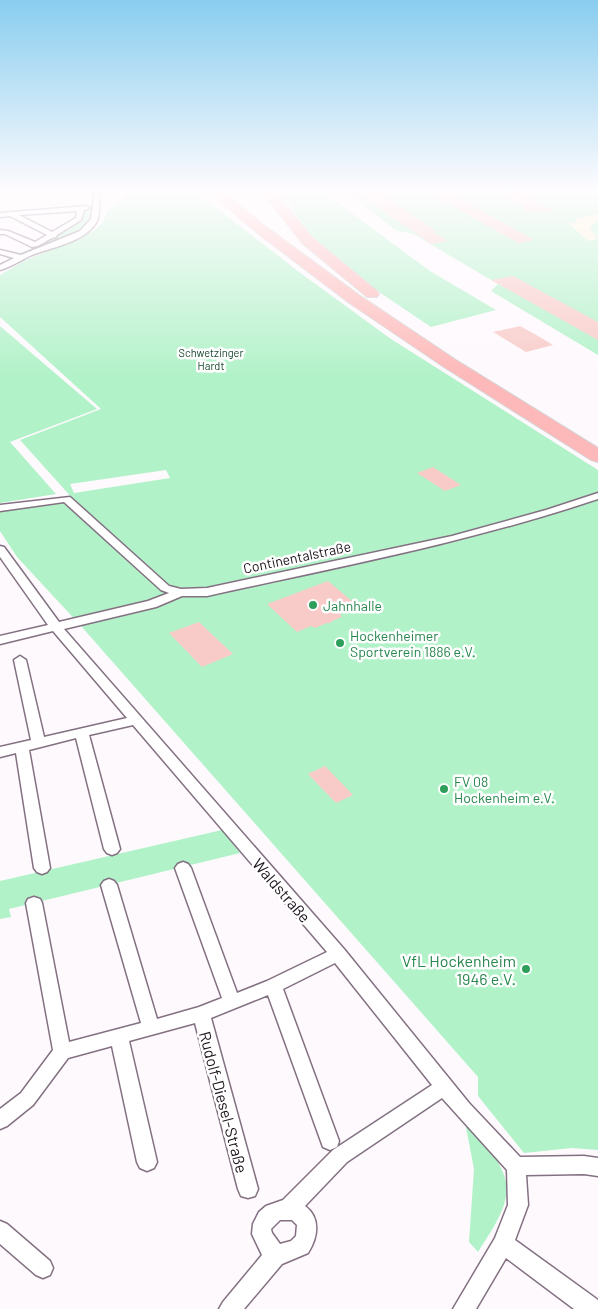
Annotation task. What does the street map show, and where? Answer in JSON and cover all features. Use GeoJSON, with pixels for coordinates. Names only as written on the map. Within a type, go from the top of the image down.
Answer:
{"type":"FeatureCollection","features":[{"type":"Feature","properties":{"kind":"highway"},"geometry":{"type":"LineString","coordinates":[[290,253],[402,333],[490,390],[598,456]]}},
{"type":"Feature","properties":{"kind":"highway"},"geometry":{"type":"LineString","coordinates":[[307,253],[381,305],[598,441]]}},
{"type":"Feature","properties":{"kind":"highway"},"geometry":{"type":"LineString","coordinates":[[322,253],[381,305]]}},
{"type":"Feature","properties":{"kind":"street"},"geometry":{"type":"LineString","coordinates":[[5,253],[21,257]]}},
{"type":"Feature","properties":{"kind":"street"},"geometry":{"type":"LineString","coordinates":[[0,268],[31,253]]}},
{"type":"Feature","properties":{"kind":"street","name":"Continentalstraße"},"geometry":{"type":"LineString","coordinates":[[0,640],[152,604],[180,593],[207,592],[471,535],[542,516],[598,496]]}},
{"type":"Feature","properties":{"kind":"street"},"geometry":{"type":"LineString","coordinates":[[0,508],[66,499],[165,588],[180,593]]}},
{"type":"Feature","properties":{"kind":"street","name":"Waldstraße"},"geometry":{"type":"LineString","coordinates":[[0,549],[4,562],[55,626],[338,954],[462,1109],[516,1166]]}},
{"type":"Feature","properties":{"kind":"street"},"geometry":{"type":"LineString","coordinates":[[20,660],[39,744]]}},
{"type":"Feature","properties":{"kind":"street"},"geometry":{"type":"LineString","coordinates":[[0,752],[135,720]]}},
{"type":"Feature","properties":{"kind":"street"},"geometry":{"type":"LineString","coordinates":[[82,734],[112,849]]}},
{"type":"Feature","properties":{"kind":"street"},"geometry":{"type":"LineString","coordinates":[[22,748],[42,868]]}},
{"type":"Feature","properties":{"kind":"street"},"geometry":{"type":"LineString","coordinates":[[183,868],[232,1002]]}},
{"type":"Feature","properties":{"kind":"street"},"geometry":{"type":"LineString","coordinates":[[109,885],[151,1028]]}},
{"type":"Feature","properties":{"kind":"street"},"geometry":{"type":"LineString","coordinates":[[0,1120],[27,1099],[62,1052],[34,903]]}},
{"type":"Feature","properties":{"kind":"street","name":"Rudolf-Diesel-Straße"},"geometry":{"type":"LineString","coordinates":[[62,1052],[201,1014],[273,986],[338,954]]}},
{"type":"Feature","properties":{"kind":"street"},"geometry":{"type":"LineString","coordinates":[[273,986],[330,1141]]}},
{"type":"Feature","properties":{"kind":"street","name":"Rudolf-Diesel-Straße"},"geometry":{"type":"LineString","coordinates":[[201,1014],[248,1189]]}},
{"type":"Feature","properties":{"kind":"street"},"geometry":{"type":"LineString","coordinates":[[119,1036],[147,1162]]}},
{"type":"Feature","properties":{"kind":"street"},"geometry":{"type":"LineString","coordinates":[[288,1209],[340,1156],[445,1086]]}},
{"type":"Feature","properties":{"kind":"street"},"geometry":{"type":"LineString","coordinates":[[464,1309],[503,1244],[518,1205],[516,1166],[584,1165],[598,1167]]}},
{"type":"Feature","properties":{"kind":"street"},"geometry":{"type":"LineString","coordinates":[[230,1309],[276,1255],[292,1252],[303,1243],[308,1232],[306,1221],[299,1212],[288,1209],[274,1212],[264,1221],[262,1235],[266,1245],[276,1255]]}},
{"type":"Feature","properties":{"kind":"street"},"geometry":{"type":"LineString","coordinates":[[0,1231],[43,1268]]}},
{"type":"Feature","properties":{"kind":"street"},"geometry":{"type":"LineString","coordinates":[[503,1244],[592,1309]]}},
{"type":"Feature","properties":{"kind":"green space","name":"Schwetzinger Hardt"},"geometry":{"type":"Polygon","coordinates":[[[43,253],[275,253],[391,339],[598,470],[598,1150],[572,1148],[524,1153],[478,1096],[478,1077],[81,626],[17,557],[0,531],[0,512],[73,499],[20,440],[101,409],[0,317],[0,275],[28,259],[43,253]],[[166,470],[70,484],[74,493],[170,478],[166,470]]]}},
{"type":"Feature","properties":{"kind":"green space"},"geometry":{"type":"Polygon","coordinates":[[[330,253],[406,253],[430,271],[496,310],[431,327],[343,265],[330,253]]]}},
{"type":"Feature","properties":{"kind":"green space"},"geometry":{"type":"Polygon","coordinates":[[[445,253],[598,253],[598,355],[491,291],[498,284],[445,253]]]}},
{"type":"Feature","properties":{"kind":"green space"},"geometry":{"type":"Polygon","coordinates":[[[0,326],[97,409],[10,442],[56,494],[0,503],[0,326]]]}},
{"type":"Feature","properties":{"kind":"green space"},"geometry":{"type":"Polygon","coordinates":[[[222,830],[240,853],[9,909],[11,917],[0,919],[0,881],[222,830]]]}},
{"type":"Feature","properties":{"kind":"green space"},"geometry":{"type":"Polygon","coordinates":[[[464,1117],[500,1165],[507,1186],[501,1212],[478,1252],[469,1242],[474,1169],[464,1117]]]}},
{"type":"Feature","properties":{"kind":"building"},"geometry":{"type":"Polygon","coordinates":[[[513,276],[598,322],[598,340],[491,280],[513,276]]]}},
{"type":"Feature","properties":{"kind":"building"},"geometry":{"type":"Polygon","coordinates":[[[520,326],[553,345],[526,352],[493,332],[520,326]]]}},
{"type":"Feature","properties":{"kind":"building"},"geometry":{"type":"Polygon","coordinates":[[[433,467],[461,485],[445,491],[417,473],[433,467]]]}},
{"type":"Feature","properties":{"kind":"building","name":"Jahnhalle"},"geometry":{"type":"Polygon","coordinates":[[[328,581],[359,607],[340,614],[342,617],[331,623],[315,628],[311,626],[297,632],[267,604],[328,581]]]}},
{"type":"Feature","properties":{"kind":"building"},"geometry":{"type":"Polygon","coordinates":[[[199,622],[233,654],[202,667],[169,633],[199,622]]]}},
{"type":"Feature","properties":{"kind":"building"},"geometry":{"type":"Polygon","coordinates":[[[325,766],[353,795],[336,803],[308,774],[325,766]]]}},
{"type":"Feature","properties":{"kind":"place","name":"Jahnhalle"},"geometry":{"type":"Point","coordinates":[313,605]}},
{"type":"Feature","properties":{"kind":"place","name":"Hockenheimer Sportverein 1886 e.V."},"geometry":{"type":"Point","coordinates":[340,643]}},
{"type":"Feature","properties":{"kind":"place","name":"FV 08 Hockenheim e.V."},"geometry":{"type":"Point","coordinates":[444,789]}},
{"type":"Feature","properties":{"kind":"place","name":"VfL Hockenheim 1946 e.V."},"geometry":{"type":"Point","coordinates":[526,969]}}]}
